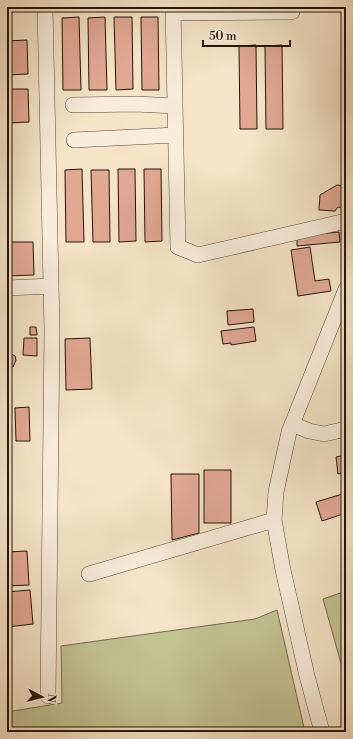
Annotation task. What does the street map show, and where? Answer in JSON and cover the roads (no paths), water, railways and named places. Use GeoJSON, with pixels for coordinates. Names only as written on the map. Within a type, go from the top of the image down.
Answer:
{"type":"FeatureCollection","features":[{"type":"Feature","properties":{"kind":"street"},"geometry":{"type":"LineString","coordinates":[[44,7],[52,330],[48,696]]}},
{"type":"Feature","properties":{"kind":"street"},"geometry":{"type":"LineString","coordinates":[[292,12],[174,10],[178,247],[198,255],[346,221]]}},
{"type":"Feature","properties":{"kind":"street"},"geometry":{"type":"LineString","coordinates":[[73,104],[136,104],[175,106]]}},
{"type":"Feature","properties":{"kind":"street"},"geometry":{"type":"LineString","coordinates":[[74,140],[176,135]]}},
{"type":"Feature","properties":{"kind":"street"},"geometry":{"type":"LineString","coordinates":[[7,288],[51,286]]}},
{"type":"Feature","properties":{"kind":"street"},"geometry":{"type":"LineString","coordinates":[[322,732],[307,676],[274,520],[276,492],[289,432],[345,293]]}},
{"type":"Feature","properties":{"kind":"street"},"geometry":{"type":"LineString","coordinates":[[292,424],[309,431],[324,434],[346,429]]}},
{"type":"Feature","properties":{"kind":"street"},"geometry":{"type":"LineString","coordinates":[[89,574],[274,520]]}}]}
